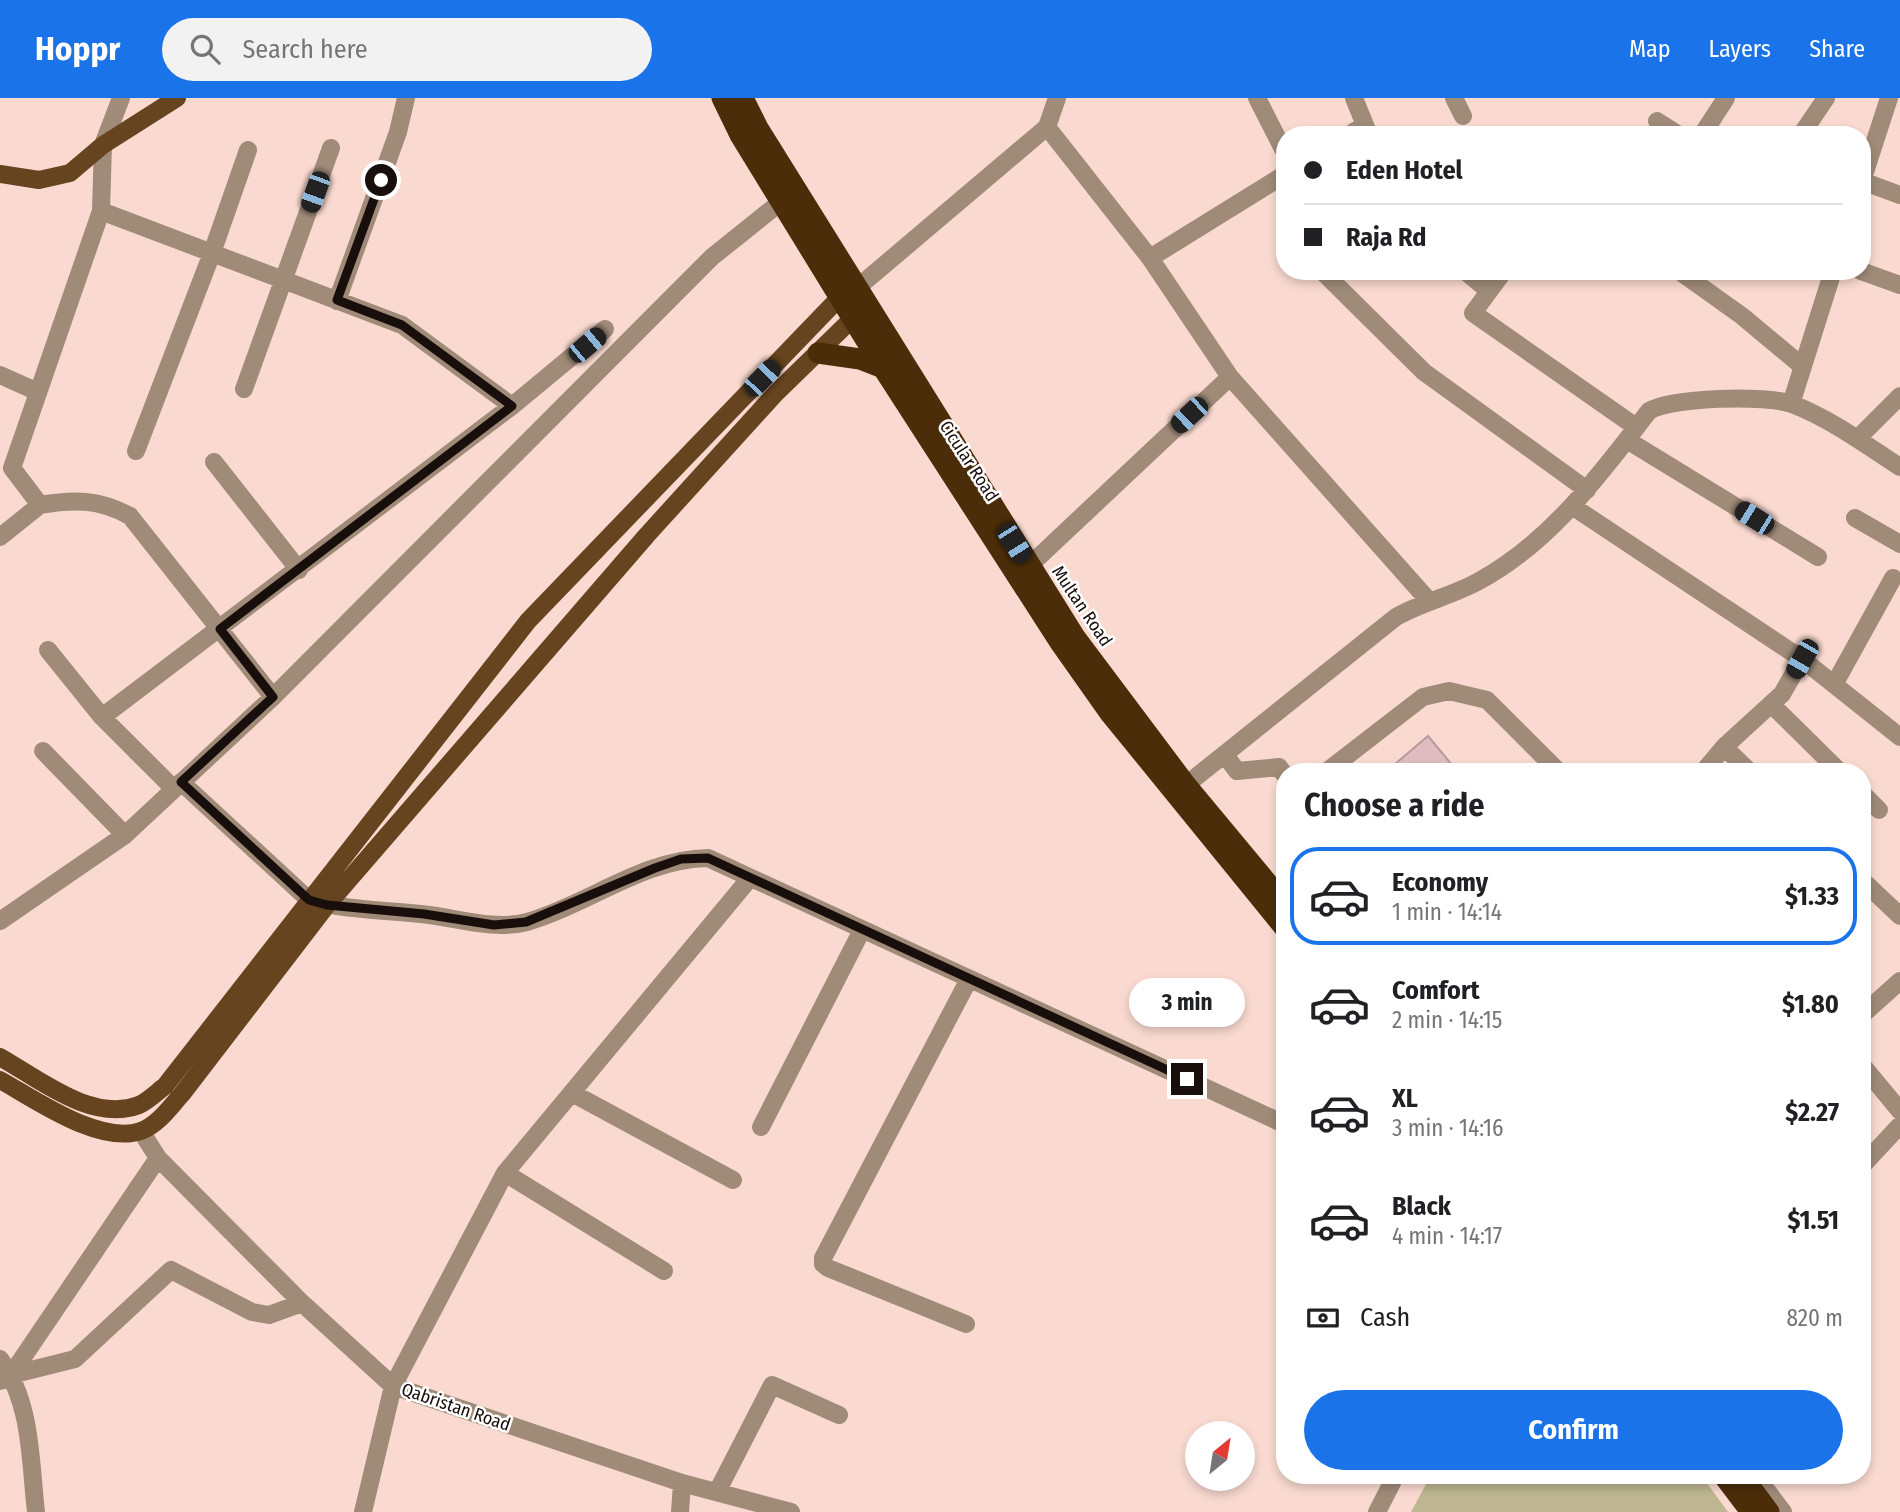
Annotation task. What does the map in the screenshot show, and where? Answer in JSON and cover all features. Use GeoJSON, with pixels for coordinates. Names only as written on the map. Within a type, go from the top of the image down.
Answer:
{"type":"FeatureCollection","features":[{"type":"Feature","properties":{"kind":"highway","name":"Cicular Road"},"geometry":{"type":"LineString","coordinates":[[722,98],[740,135],[782,201],[849,292],[852,319],[1021,571],[1109,712],[1276,917]]}},
{"type":"Feature","properties":{"kind":"highway","name":"Multan Road"},"geometry":{"type":"LineString","coordinates":[[743,98],[849,292],[1021,571],[1125,708],[1276,893]]}},
{"type":"Feature","properties":{"kind":"highway"},"geometry":{"type":"LineString","coordinates":[[818,352],[860,359],[883,368]]}},
{"type":"Feature","properties":{"kind":"highway"},"geometry":{"type":"LineString","coordinates":[[1730,1484],[1751,1512]]}},
{"type":"Feature","properties":{"kind":"highway"},"geometry":{"type":"LineString","coordinates":[[1749,1484],[1769,1512]]}},
{"type":"Feature","properties":{"kind":"main road"},"geometry":{"type":"LineString","coordinates":[[0,174],[39,180],[70,173],[103,145],[177,98]]}},
{"type":"Feature","properties":{"kind":"main road"},"geometry":{"type":"LineString","coordinates":[[0,1080],[90,1127],[110,1133],[141,1131],[155,1123],[182,1094],[318,903],[528,621],[849,292]]}},
{"type":"Feature","properties":{"kind":"main road"},"geometry":{"type":"LineString","coordinates":[[0,1057],[99,1108],[118,1110],[141,1104],[165,1086],[318,903],[647,535],[776,393],[852,319]]}},
{"type":"Feature","properties":{"kind":"street"},"geometry":{"type":"LineString","coordinates":[[40,505],[12,468],[101,211],[103,145],[121,98]]}},
{"type":"Feature","properties":{"kind":"street"},"geometry":{"type":"LineString","coordinates":[[337,300],[398,132],[407,98]]}},
{"type":"Feature","properties":{"kind":"street"},"geometry":{"type":"LineString","coordinates":[[849,292],[1047,127],[1057,98]]}},
{"type":"Feature","properties":{"kind":"street"},"geometry":{"type":"LineString","coordinates":[[1257,98],[1276,135]]}},
{"type":"Feature","properties":{"kind":"street"},"geometry":{"type":"LineString","coordinates":[[1354,98],[1365,126]]}},
{"type":"Feature","properties":{"kind":"street"},"geometry":{"type":"LineString","coordinates":[[1454,98],[1463,116]]}},
{"type":"Feature","properties":{"kind":"street"},"geometry":{"type":"LineString","coordinates":[[1708,126],[1726,98]]}},
{"type":"Feature","properties":{"kind":"street"},"geometry":{"type":"LineString","coordinates":[[1807,126],[1826,98]]}},
{"type":"Feature","properties":{"kind":"street"},"geometry":{"type":"LineString","coordinates":[[1871,152],[1888,98]]}},
{"type":"Feature","properties":{"kind":"street"},"geometry":{"type":"LineString","coordinates":[[1657,121],[1665,126]]}},
{"type":"Feature","properties":{"kind":"street"},"geometry":{"type":"LineString","coordinates":[[1047,127],[1150,258],[1230,377],[1430,601]]}},
{"type":"Feature","properties":{"kind":"street"},"geometry":{"type":"LineString","coordinates":[[244,389],[331,148]]}},
{"type":"Feature","properties":{"kind":"street"},"geometry":{"type":"LineString","coordinates":[[136,451],[212,253],[248,150]]}},
{"type":"Feature","properties":{"kind":"street"},"geometry":{"type":"LineString","coordinates":[[1150,258],[1276,180]]}},
{"type":"Feature","properties":{"kind":"street"},"geometry":{"type":"LineString","coordinates":[[1871,184],[1900,195]]}},
{"type":"Feature","properties":{"kind":"street"},"geometry":{"type":"LineString","coordinates":[[0,921],[125,835],[273,697],[712,257],[782,201]]}},
{"type":"Feature","properties":{"kind":"street"},"geometry":{"type":"LineString","coordinates":[[101,211],[402,325],[512,406]]}},
{"type":"Feature","properties":{"kind":"street"},"geometry":{"type":"LineString","coordinates":[[1871,275],[1900,285]]}},
{"type":"Feature","properties":{"kind":"street"},"geometry":{"type":"LineString","coordinates":[[1331,280],[1424,372],[1587,490]]}},
{"type":"Feature","properties":{"kind":"street"},"geometry":{"type":"LineString","coordinates":[[1476,280],[1489,291]]}},
{"type":"Feature","properties":{"kind":"street"},"geometry":{"type":"LineString","coordinates":[[1497,280],[1474,310],[1475,315],[1632,433],[1818,557]]}},
{"type":"Feature","properties":{"kind":"street"},"geometry":{"type":"LineString","coordinates":[[1692,280],[1742,316],[1802,366]]}},
{"type":"Feature","properties":{"kind":"street"},"geometry":{"type":"LineString","coordinates":[[1791,404],[1830,280]]}},
{"type":"Feature","properties":{"kind":"street"},"geometry":{"type":"LineString","coordinates":[[102,717],[299,570],[512,406],[606,329]]}},
{"type":"Feature","properties":{"kind":"street"},"geometry":{"type":"LineString","coordinates":[[0,376],[38,392]]}},
{"type":"Feature","properties":{"kind":"street"},"geometry":{"type":"LineString","coordinates":[[1021,571],[1230,377]]}},
{"type":"Feature","properties":{"kind":"street"},"geometry":{"type":"LineString","coordinates":[[1857,439],[1900,396]]}},
{"type":"Feature","properties":{"kind":"street"},"geometry":{"type":"LineString","coordinates":[[1186,785],[1396,617],[1430,601],[1454,594],[1504,566],[1535,542],[1587,490],[1656,407],[1687,400],[1791,404],[1857,439],[1900,467]]}},
{"type":"Feature","properties":{"kind":"street"},"geometry":{"type":"LineString","coordinates":[[214,461],[299,570]]}},
{"type":"Feature","properties":{"kind":"street"},"geometry":{"type":"LineString","coordinates":[[0,537],[40,505],[74,499],[115,508],[130,516],[273,697]]}},
{"type":"Feature","properties":{"kind":"street"},"geometry":{"type":"LineString","coordinates":[[1572,506],[1802,659],[1900,737]]}},
{"type":"Feature","properties":{"kind":"street"},"geometry":{"type":"LineString","coordinates":[[1855,518],[1900,544]]}},
{"type":"Feature","properties":{"kind":"street"},"geometry":{"type":"LineString","coordinates":[[1835,683],[1893,578]]}},
{"type":"Feature","properties":{"kind":"street"},"geometry":{"type":"LineString","coordinates":[[48,650],[102,717],[178,786],[318,903],[424,914],[494,925],[526,922],[681,859],[708,858],[1276,1120]]}},
{"type":"Feature","properties":{"kind":"street"},"geometry":{"type":"LineString","coordinates":[[1711,763],[1724,747],[1782,694],[1802,659]]}},
{"type":"Feature","properties":{"kind":"street"},"geometry":{"type":"LineString","coordinates":[[1341,763],[1423,697],[1448,691],[1487,700],[1550,763]]}},
{"type":"Feature","properties":{"kind":"street"},"geometry":{"type":"LineString","coordinates":[[1771,704],[1831,763]]}},
{"type":"Feature","properties":{"kind":"street"},"geometry":{"type":"LineString","coordinates":[[1724,747],[1741,763]]}},
{"type":"Feature","properties":{"kind":"street"},"geometry":{"type":"LineString","coordinates":[[43,751],[125,835]]}},
{"type":"Feature","properties":{"kind":"street"},"geometry":{"type":"LineString","coordinates":[[1225,755],[1237,771],[1276,767]]}},
{"type":"Feature","properties":{"kind":"street"},"geometry":{"type":"LineString","coordinates":[[1871,802],[1879,810]]}},
{"type":"Feature","properties":{"kind":"street"},"geometry":{"type":"LineString","coordinates":[[363,1512],[393,1386],[505,1172],[750,878]]}},
{"type":"Feature","properties":{"kind":"street"},"geometry":{"type":"LineString","coordinates":[[1871,889],[1900,916]]}},
{"type":"Feature","properties":{"kind":"street"},"geometry":{"type":"LineString","coordinates":[[761,1127],[862,930]]}},
{"type":"Feature","properties":{"kind":"street"},"geometry":{"type":"LineString","coordinates":[[966,1324],[828,1268],[823,1264],[823,1258],[969,979]]}},
{"type":"Feature","properties":{"kind":"street"},"geometry":{"type":"LineString","coordinates":[[1871,1009],[1897,992]]}},
{"type":"Feature","properties":{"kind":"street"},"geometry":{"type":"LineString","coordinates":[[1871,1076],[1900,1111]]}},
{"type":"Feature","properties":{"kind":"street"},"geometry":{"type":"LineString","coordinates":[[572,1093],[733,1180]]}},
{"type":"Feature","properties":{"kind":"street"},"geometry":{"type":"LineString","coordinates":[[1871,1156],[1900,1125]]}},
{"type":"Feature","properties":{"kind":"street","name":"Qabristan Road"},"geometry":{"type":"LineString","coordinates":[[141,1131],[158,1158],[302,1303],[393,1386],[682,1483],[792,1512]]}},
{"type":"Feature","properties":{"kind":"street"},"geometry":{"type":"LineString","coordinates":[[6,1378],[158,1158]]}},
{"type":"Feature","properties":{"kind":"street"},"geometry":{"type":"LineString","coordinates":[[505,1172],[664,1271]]}},
{"type":"Feature","properties":{"kind":"street"},"geometry":{"type":"LineString","coordinates":[[6,1378],[75,1359],[171,1270],[252,1312],[269,1315],[302,1303]]}},
{"type":"Feature","properties":{"kind":"street"},"geometry":{"type":"LineString","coordinates":[[0,1359],[6,1378],[24,1407],[36,1512]]}},
{"type":"Feature","properties":{"kind":"street"},"geometry":{"type":"LineString","coordinates":[[717,1492],[772,1385],[839,1415]]}},
{"type":"Feature","properties":{"kind":"street"},"geometry":{"type":"LineString","coordinates":[[680,1512],[682,1483]]}},
{"type":"Feature","properties":{"kind":"street"},"geometry":{"type":"LineString","coordinates":[[1377,1512],[1391,1484]]}},
{"type":"Feature","properties":{"kind":"street"},"geometry":{"type":"LineString","coordinates":[[1762,1484],[1783,1512]]}},
{"type":"Feature","properties":{"kind":"shaded area"},"geometry":{"type":"Polygon","coordinates":[[[1426,1484],[1708,1484],[1728,1512],[1411,1512],[1426,1484]]]}},
{"type":"Feature","properties":{"kind":"building"},"geometry":{"type":"Polygon","coordinates":[[[1428,736],[1450,763],[1396,763],[1428,736]]]}},
{"type":"Feature","properties":{"kind":"route"},"geometry":{"type":"LineString","coordinates":[[381,180],[337,300],[402,325],[512,406],[220,629],[273,697],[181,782],[309,900],[327,905],[424,914],[494,925],[526,922],[655,868],[681,859],[708,858],[1187,1079]]}}]}
